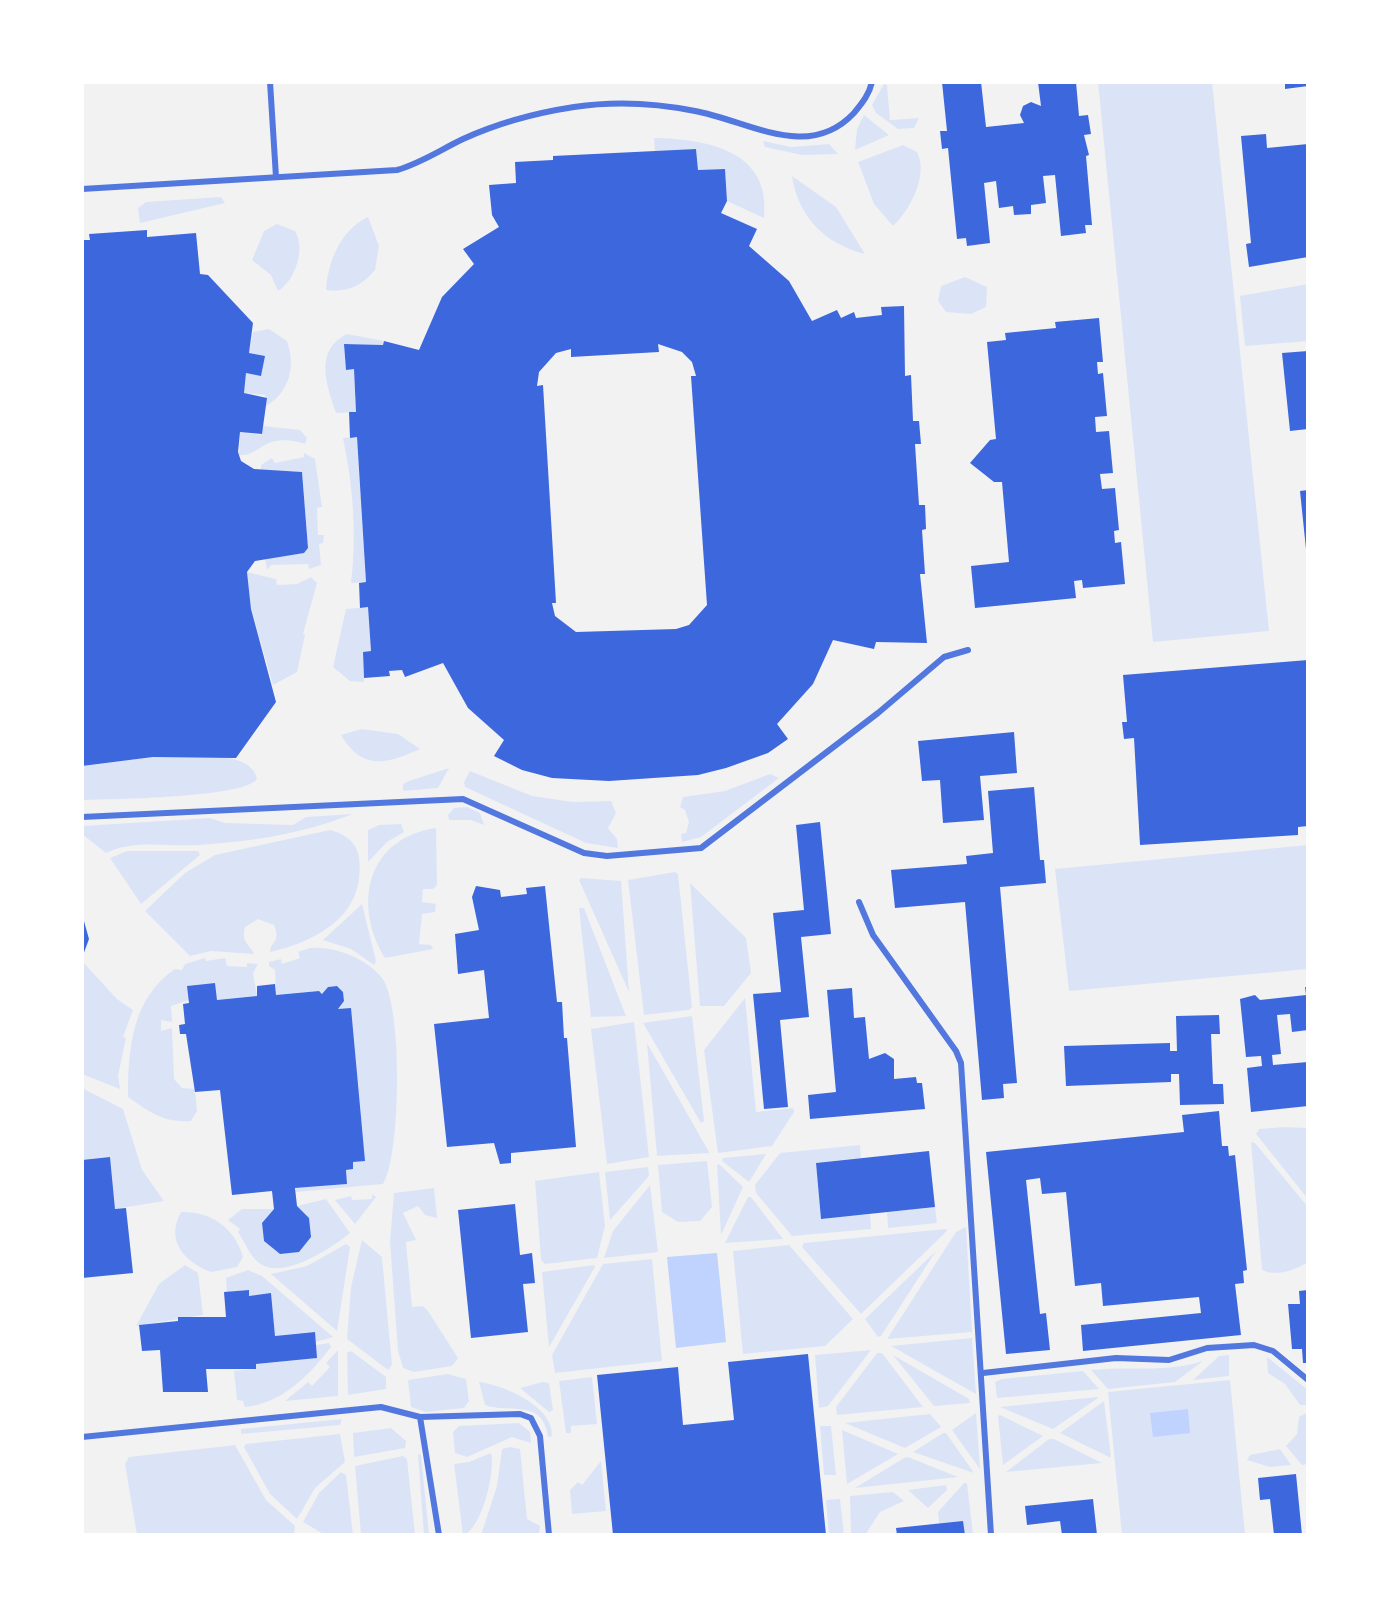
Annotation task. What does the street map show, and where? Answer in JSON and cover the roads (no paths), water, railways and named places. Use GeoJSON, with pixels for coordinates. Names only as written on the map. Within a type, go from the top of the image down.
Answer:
{"type":"FeatureCollection","features":[{"type":"Feature","properties":{"kind":"street"},"geometry":{"type":"LineString","coordinates":[[270,82],[276,177]]}},
{"type":"Feature","properties":{"kind":"street"},"geometry":{"type":"LineString","coordinates":[[82,189],[397,170],[502,123],[550,111],[599,104],[694,111],[771,135],[806,137],[842,125],[870,92],[872,82]]}},
{"type":"Feature","properties":{"kind":"street"},"geometry":{"type":"LineString","coordinates":[[82,817],[463,799],[480,803],[584,853],[607,856],[701,848],[878,713],[944,657],[968,650]]}},
{"type":"Feature","properties":{"kind":"street"},"geometry":{"type":"LineString","coordinates":[[859,902],[864,921],[956,1051],[961,1063],[991,1535]]}},
{"type":"Feature","properties":{"kind":"street"},"geometry":{"type":"LineString","coordinates":[[983,1373],[1116,1358],[1169,1360],[1207,1348],[1254,1345],[1273,1351],[1308,1380]]}},
{"type":"Feature","properties":{"kind":"street"},"geometry":{"type":"LineString","coordinates":[[82,1437],[381,1407],[420,1417],[520,1414],[531,1418],[540,1436],[549,1535]]}},
{"type":"Feature","properties":{"kind":"street"},"geometry":{"type":"LineString","coordinates":[[420,1417],[439,1535]]}},
{"type":"Feature","properties":{"kind":"water"},"geometry":{"type":"Polygon","coordinates":[[[717,1253],[726,1342],[676,1348],[667,1257],[717,1253]]]}},
{"type":"Feature","properties":{"kind":"water"},"geometry":{"type":"Polygon","coordinates":[[[1188,1409],[1190,1433],[1153,1437],[1150,1413],[1188,1409]]]}}]}
